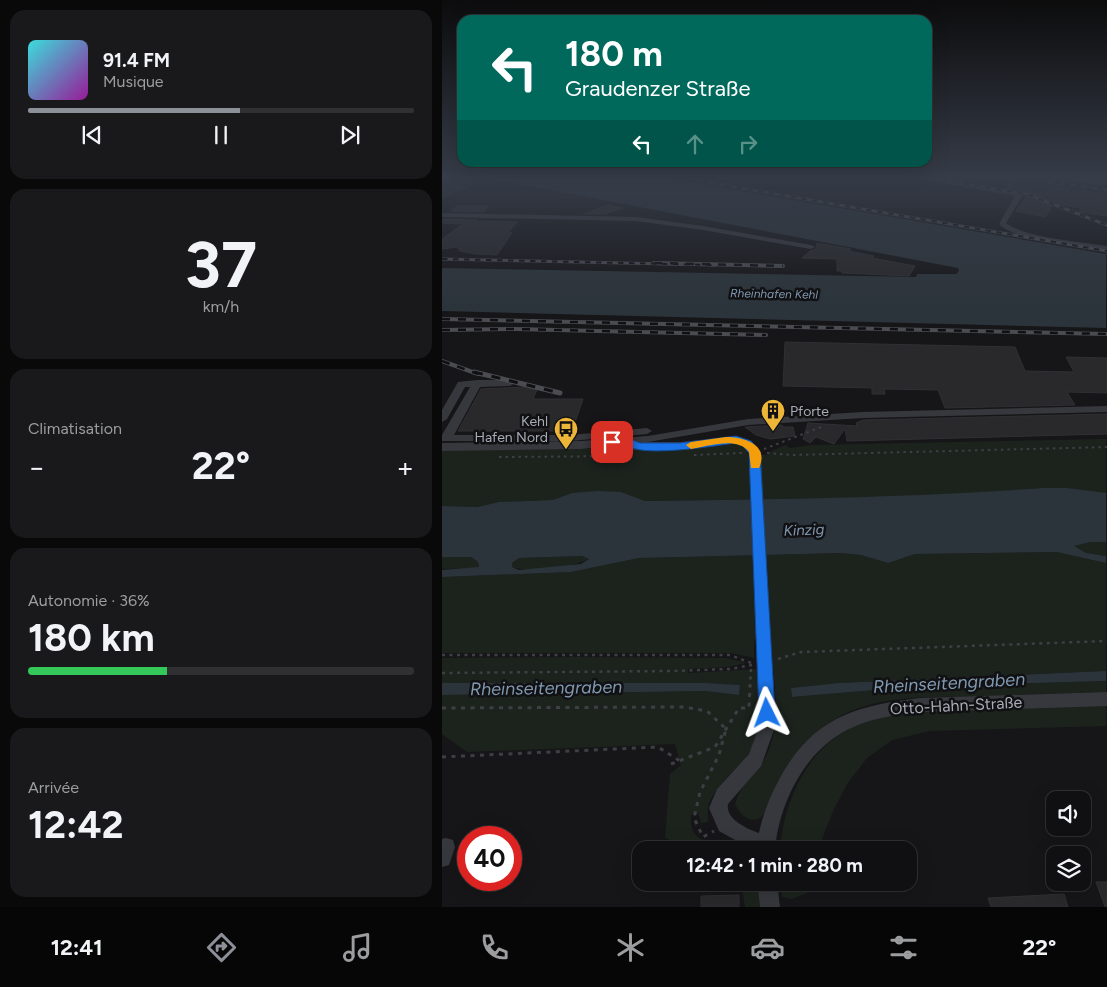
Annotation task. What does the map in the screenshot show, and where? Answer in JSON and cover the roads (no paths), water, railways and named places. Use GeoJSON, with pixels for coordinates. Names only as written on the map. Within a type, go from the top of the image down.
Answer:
{"type":"FeatureCollection","features":[{"type":"Feature","properties":{"kind":"street"},"geometry":{"type":"LineString","coordinates":[[646,220],[704,228],[811,247]]}},
{"type":"Feature","properties":{"kind":"street"},"geometry":{"type":"LineString","coordinates":[[1003,220],[1004,228],[1021,233],[1106,248]]}},
{"type":"Feature","properties":{"kind":"street"},"geometry":{"type":"LineString","coordinates":[[444,441],[477,383]]}},
{"type":"Feature","properties":{"kind":"street"},"geometry":{"type":"LineString","coordinates":[[442,419],[462,384],[510,383]]}},
{"type":"Feature","properties":{"kind":"street"},"geometry":{"type":"LineString","coordinates":[[444,441],[581,445],[628,441],[748,422],[863,415],[1106,409]]}},
{"type":"Feature","properties":{"kind":"street"},"geometry":{"type":"LineString","coordinates":[[444,441],[570,438],[651,431],[699,430]]}},
{"type":"Feature","properties":{"kind":"street"},"geometry":{"type":"LineString","coordinates":[[628,441],[634,446],[654,447],[736,440],[747,443],[752,454],[767,713],[765,733],[760,751],[752,764],[719,802],[719,816],[725,825],[754,841]]}},
{"type":"Feature","properties":{"kind":"street","name":"Otto-Hahn-Straße"},"geometry":{"type":"LineString","coordinates":[[768,841],[769,826],[777,804],[785,785],[800,760],[820,739],[850,720],[871,712],[912,705],[1106,699]]}},
{"type":"Feature","properties":{"kind":"street"},"geometry":{"type":"LineString","coordinates":[[768,891],[770,907]]}},
{"type":"Feature","properties":{"kind":"water","name":"Rheinhafen Kehl"},"geometry":{"type":"Polygon","coordinates":[[[709,220],[911,220],[1106,254],[1106,328],[442,311],[442,268],[916,277],[917,274],[956,274],[959,271],[958,268],[709,220]]]}},
{"type":"Feature","properties":{"kind":"water","name":"Kinzig"},"geometry":{"type":"Polygon","coordinates":[[[1067,488],[1106,493],[1106,542],[1090,542],[1074,546],[1086,553],[1106,556],[1106,563],[1057,552],[915,554],[888,563],[861,555],[840,553],[639,558],[571,572],[442,577],[442,570],[479,567],[478,562],[471,557],[442,557],[442,506],[477,507],[499,502],[553,500],[572,493],[598,491],[621,492],[645,501],[942,494],[1067,488]],[[582,556],[519,558],[512,563],[512,567],[519,570],[581,564],[589,559],[582,556]]]}},
{"type":"Feature","properties":{"kind":"water","name":"Rheinseitengraben"},"geometry":{"type":"Polygon","coordinates":[[[1106,671],[1106,681],[921,686],[792,697],[791,688],[839,683],[1106,671]]]}},
{"type":"Feature","properties":{"kind":"water","name":"Rheinseitengraben"},"geometry":{"type":"Polygon","coordinates":[[[442,683],[706,683],[740,685],[739,695],[705,691],[442,695],[442,683]]]}},
{"type":"Feature","properties":{"kind":"railway"},"geometry":{"type":"LineString","coordinates":[[928,220],[1107,251]]}},
{"type":"Feature","properties":{"kind":"railway"},"geometry":{"type":"LineString","coordinates":[[1095,220],[1107,225]]}},
{"type":"Feature","properties":{"kind":"railway"},"geometry":{"type":"LineString","coordinates":[[442,259],[715,265]]}},
{"type":"Feature","properties":{"kind":"railway"},"geometry":{"type":"LineString","coordinates":[[654,263],[783,266]]}},
{"type":"Feature","properties":{"kind":"railway"},"geometry":{"type":"LineString","coordinates":[[442,319],[1107,334]]}},
{"type":"Feature","properties":{"kind":"railway"},"geometry":{"type":"LineString","coordinates":[[442,330],[515,329],[766,335]]}},
{"type":"Feature","properties":{"kind":"railway"},"geometry":{"type":"LineString","coordinates":[[442,361],[478,374]]}},
{"type":"Feature","properties":{"kind":"railway"},"geometry":{"type":"LineString","coordinates":[[474,372],[560,393]]}},
{"type":"Feature","properties":{"kind":"place","name":"Pforte"},"geometry":{"type":"Point","coordinates":[773,432]}},
{"type":"Feature","properties":{"kind":"place","name":"Kehl Hafen Nord"},"geometry":{"type":"Point","coordinates":[566,450]}}]}
